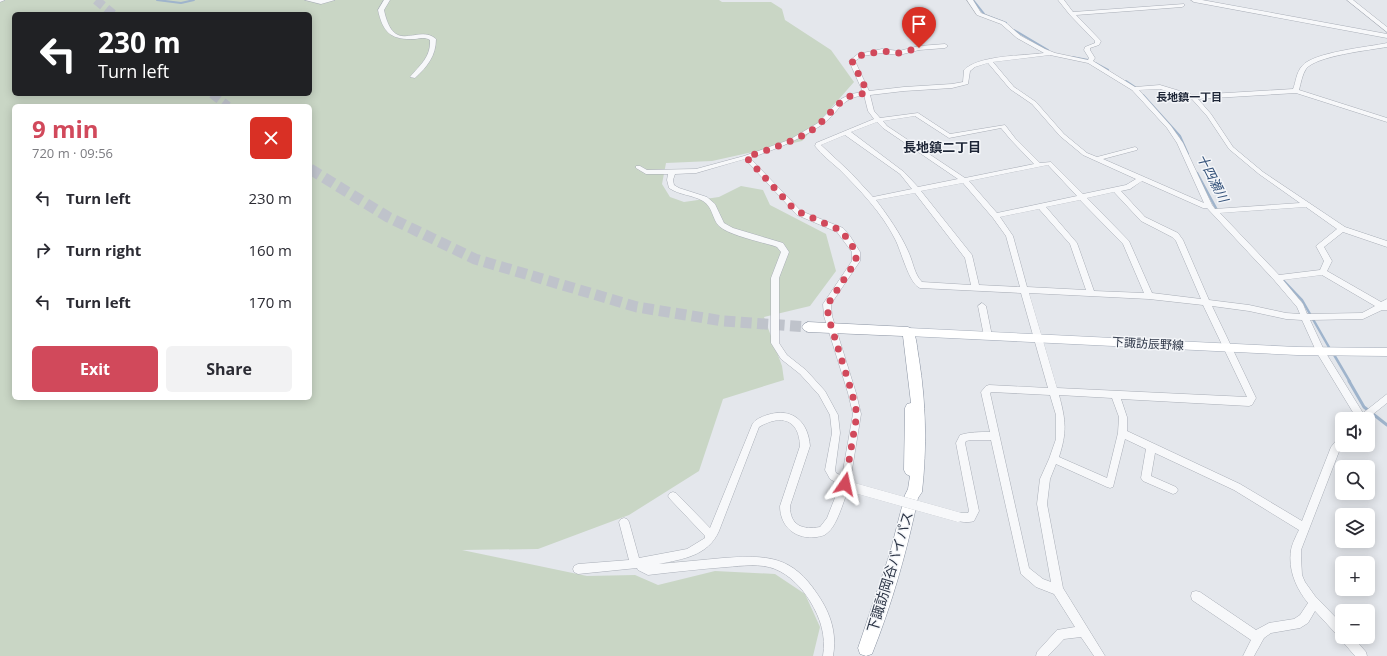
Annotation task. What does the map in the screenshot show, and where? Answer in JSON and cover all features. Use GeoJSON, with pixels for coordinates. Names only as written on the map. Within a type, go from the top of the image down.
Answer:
{"type":"FeatureCollection","features":[{"type":"Feature","properties":{"kind":"highway"},"geometry":{"type":"LineString","coordinates":[[808,327],[905,332]]}},
{"type":"Feature","properties":{"kind":"highway","name":"下諏訪岡谷バイパス"},"geometry":{"type":"LineString","coordinates":[[866,648],[904,533],[912,495],[915,492],[920,434],[919,397],[905,332]]}},
{"type":"Feature","properties":{"kind":"main road","name":"下諏訪辰野線"},"geometry":{"type":"LineString","coordinates":[[905,332],[1320,351],[1387,352]]}},
{"type":"Feature","properties":{"kind":"street"},"geometry":{"type":"LineString","coordinates":[[308,0],[326,2],[332,0]]}},
{"type":"Feature","properties":{"kind":"street"},"geometry":{"type":"LineString","coordinates":[[387,0],[381,10],[383,24],[387,30],[395,36],[404,38],[426,36],[432,38],[434,46],[431,56],[413,77]]}},
{"type":"Feature","properties":{"kind":"street"},"geometry":{"type":"LineString","coordinates":[[970,0],[979,14],[1000,21],[1019,37],[1050,53],[1090,62],[1134,89],[1176,134],[1211,209],[1277,278],[1300,306],[1320,351],[1357,412]]}},
{"type":"Feature","properties":{"kind":"street"},"geometry":{"type":"LineString","coordinates":[[1061,0],[1072,14],[1098,41],[1097,44],[1088,47],[1087,50],[1092,58],[1090,62]]}},
{"type":"Feature","properties":{"kind":"street"},"geometry":{"type":"LineString","coordinates":[[1194,0],[1256,13],[1387,36]]}},
{"type":"Feature","properties":{"kind":"street"},"geometry":{"type":"LineString","coordinates":[[1350,0],[1387,30]]}},
{"type":"Feature","properties":{"kind":"street"},"geometry":{"type":"LineString","coordinates":[[1072,14],[1182,5]]}},
{"type":"Feature","properties":{"kind":"street"},"geometry":{"type":"LineString","coordinates":[[1296,91],[1300,73],[1306,66],[1316,60],[1387,45]]}},
{"type":"Feature","properties":{"kind":"street"},"geometry":{"type":"LineString","coordinates":[[945,46],[919,48],[899,53],[882,51],[858,56],[852,61],[865,87],[871,111],[877,120],[885,127],[964,180],[1009,236],[1060,415],[1060,439],[1054,459],[1045,479],[1042,504],[1058,590],[1100,656]]}},
{"type":"Feature","properties":{"kind":"street"},"geometry":{"type":"LineString","coordinates":[[638,167],[646,172],[696,171],[776,147],[809,132],[820,124],[843,100],[853,95],[966,83],[966,73],[968,69],[1004,58],[1038,56],[1050,53]]}},
{"type":"Feature","properties":{"kind":"street"},"geometry":{"type":"LineString","coordinates":[[990,62],[1012,88],[1034,104],[1062,135],[1085,154],[1095,159],[1211,209],[1306,206]]}},
{"type":"Feature","properties":{"kind":"street"},"geometry":{"type":"LineString","coordinates":[[1134,89],[1160,87],[1193,97],[1244,96],[1296,91],[1387,120]]}},
{"type":"Feature","properties":{"kind":"street"},"geometry":{"type":"LineString","coordinates":[[1193,97],[1209,115],[1231,148],[1260,173],[1306,206],[1342,229],[1387,244]]}},
{"type":"Feature","properties":{"kind":"street"},"geometry":{"type":"LineString","coordinates":[[1038,164],[1013,139],[1003,126],[949,136],[916,114],[877,120],[818,144],[818,146],[846,170],[872,199],[898,239],[916,281],[920,285],[1149,296],[1249,308],[1286,316],[1363,316],[1385,306]]}},
{"type":"Feature","properties":{"kind":"street"},"geometry":{"type":"LineString","coordinates":[[846,132],[902,173],[969,257],[976,288]]}},
{"type":"Feature","properties":{"kind":"street"},"geometry":{"type":"LineString","coordinates":[[1095,159],[1135,149]]}},
{"type":"Feature","properties":{"kind":"street"},"geometry":{"type":"LineString","coordinates":[[578,569],[637,563],[689,553],[704,544],[711,535],[756,425],[765,418],[779,416],[789,418],[797,423],[802,429],[806,438],[806,446],[785,506],[785,515],[790,525],[800,531],[811,533],[822,531],[831,521],[848,486],[857,414],[828,316],[828,304],[856,261],[856,252],[840,230],[793,208],[746,157]]}},
{"type":"Feature","properties":{"kind":"street"},"geometry":{"type":"LineString","coordinates":[[872,199],[1038,164],[1049,163],[1126,243],[1149,296]]}},
{"type":"Feature","properties":{"kind":"street"},"geometry":{"type":"LineString","coordinates":[[672,172],[670,180],[671,186],[677,190],[705,199],[713,206],[722,224],[730,230],[780,245],[785,252],[774,278],[775,343],[784,357],[803,372],[822,393],[834,415],[836,433],[830,470],[833,476],[848,486],[958,516],[971,518],[974,511],[960,443],[963,438],[971,436],[994,436]]}},
{"type":"Feature","properties":{"kind":"street"},"geometry":{"type":"LineString","coordinates":[[994,216],[1128,187],[1141,179]]}},
{"type":"Feature","properties":{"kind":"street"},"geometry":{"type":"LineString","coordinates":[[1058,590],[1040,583],[1025,571],[985,392],[989,388],[1249,402],[1252,398],[1206,303],[1176,235],[1143,219],[1116,190]]}},
{"type":"Feature","properties":{"kind":"street"},"geometry":{"type":"LineString","coordinates":[[1040,206],[1073,243],[1091,293]]}},
{"type":"Feature","properties":{"kind":"street"},"geometry":{"type":"LineString","coordinates":[[1323,272],[1328,261],[1320,246],[1342,229]]}},
{"type":"Feature","properties":{"kind":"street"},"geometry":{"type":"LineString","coordinates":[[1277,278],[1323,272],[1385,306]]}},
{"type":"Feature","properties":{"kind":"street"},"geometry":{"type":"LineString","coordinates":[[982,306],[988,336]]}},
{"type":"Feature","properties":{"kind":"street"},"geometry":{"type":"LineString","coordinates":[[1054,459],[1110,484],[1122,433],[1122,417],[1115,394]]}},
{"type":"Feature","properties":{"kind":"street"},"geometry":{"type":"LineString","coordinates":[[1370,412],[1387,398]]}},
{"type":"Feature","properties":{"kind":"street"},"geometry":{"type":"LineString","coordinates":[[1122,433],[1237,487],[1305,528]]}},
{"type":"Feature","properties":{"kind":"street"},"geometry":{"type":"LineString","coordinates":[[1151,446],[1146,478],[1173,490]]}},
{"type":"Feature","properties":{"kind":"street"},"geometry":{"type":"LineString","coordinates":[[1335,450],[1296,550],[1296,566],[1299,580],[1314,603],[1335,625]]}},
{"type":"Feature","properties":{"kind":"street"},"geometry":{"type":"LineString","coordinates":[[673,496],[711,535]]}},
{"type":"Feature","properties":{"kind":"street"},"geometry":{"type":"LineString","coordinates":[[624,522],[637,563],[642,568],[648,570],[746,561],[773,563],[784,568],[795,576],[812,594],[826,617],[830,638],[828,656]]}},
{"type":"Feature","properties":{"kind":"street"},"geometry":{"type":"LineString","coordinates":[[1196,596],[1258,638]]}},
{"type":"Feature","properties":{"kind":"street"},"geometry":{"type":"LineString","coordinates":[[1248,656],[1260,634],[1269,628],[1296,624],[1304,619],[1314,603]]}},
{"type":"Feature","properties":{"kind":"street"},"geometry":{"type":"LineString","coordinates":[[1041,656],[1061,634],[1083,631]]}},
{"type":"Feature","properties":{"kind":"street"},"geometry":{"type":"LineString","coordinates":[[1352,644],[1362,656]]}},
{"type":"Feature","properties":{"kind":"green space"},"geometry":{"type":"Polygon","coordinates":[[[0,0],[719,0],[722,2],[771,2],[782,9],[785,20],[831,50],[854,82],[802,141],[712,161],[666,163],[662,184],[670,197],[684,202],[719,197],[741,186],[763,190],[770,205],[826,234],[836,271],[810,306],[764,317],[782,366],[784,380],[723,399],[699,471],[629,515],[538,549],[462,550],[587,576],[635,575],[658,585],[715,571],[775,574],[805,594],[820,627],[813,656],[0,656],[0,0]]]}},
{"type":"Feature","properties":{"kind":"waterway"},"geometry":{"type":"LineString","coordinates":[[157,0],[181,3],[194,0]]}},
{"type":"Feature","properties":{"kind":"waterway","name":"十四瀬川"},"geometry":{"type":"LineString","coordinates":[[973,0],[985,15],[1006,23]]}},
{"type":"Feature","properties":{"kind":"waterway","name":"十四瀬川"},"geometry":{"type":"LineString","coordinates":[[1014,30],[1048,50]]}},
{"type":"Feature","properties":{"kind":"waterway","name":"十四瀬川"},"geometry":{"type":"LineString","coordinates":[[1072,57],[1088,60]]}},
{"type":"Feature","properties":{"kind":"waterway","name":"十四瀬川"},"geometry":{"type":"LineString","coordinates":[[1095,63],[1108,70]]}},
{"type":"Feature","properties":{"kind":"waterway","name":"十四瀬川"},"geometry":{"type":"LineString","coordinates":[[1126,81],[1135,87]]}},
{"type":"Feature","properties":{"kind":"waterway","name":"十四瀬川"},"geometry":{"type":"LineString","coordinates":[[1143,95],[1180,136],[1188,154]]}},
{"type":"Feature","properties":{"kind":"waterway","name":"十四瀬川"},"geometry":{"type":"LineString","coordinates":[[1197,173],[1217,210]]}},
{"type":"Feature","properties":{"kind":"waterway","name":"十四瀬川"},"geometry":{"type":"LineString","coordinates":[[1281,278],[1302,300],[1330,349]]}},
{"type":"Feature","properties":{"kind":"waterway","name":"十四瀬川"},"geometry":{"type":"LineString","coordinates":[[1333,353],[1350,382]]}},
{"type":"Feature","properties":{"kind":"waterway","name":"十四瀬川"},"geometry":{"type":"LineString","coordinates":[[1349,381],[1364,407],[1387,425]]}},
{"type":"Feature","properties":{"kind":"tunnel"},"geometry":{"type":"LineString","coordinates":[[96,0],[111,12]]}},
{"type":"Feature","properties":{"kind":"tunnel"},"geometry":{"type":"LineString","coordinates":[[215,96],[225,104]]}},
{"type":"Feature","properties":{"kind":"tunnel"},"geometry":{"type":"LineString","coordinates":[[312,170],[388,217],[475,259],[637,307],[723,321],[808,327]]}},
{"type":"Feature","properties":{"kind":"district","name":"長地鎮一丁目"},"geometry":{"type":"Point","coordinates":[1189,97]}},
{"type":"Feature","properties":{"kind":"district","name":"長地鎮二丁目"},"geometry":{"type":"Point","coordinates":[942,147]}},
{"type":"Feature","properties":{"kind":"route"},"geometry":{"type":"LineString","coordinates":[[845,484],[857,414],[828,316],[828,304],[856,261],[856,252],[840,230],[793,208],[746,157],[776,147],[809,132],[820,124],[843,100],[853,95],[866,93],[862,79],[852,61],[858,56],[882,51],[902,53],[919,48]]}}]}
